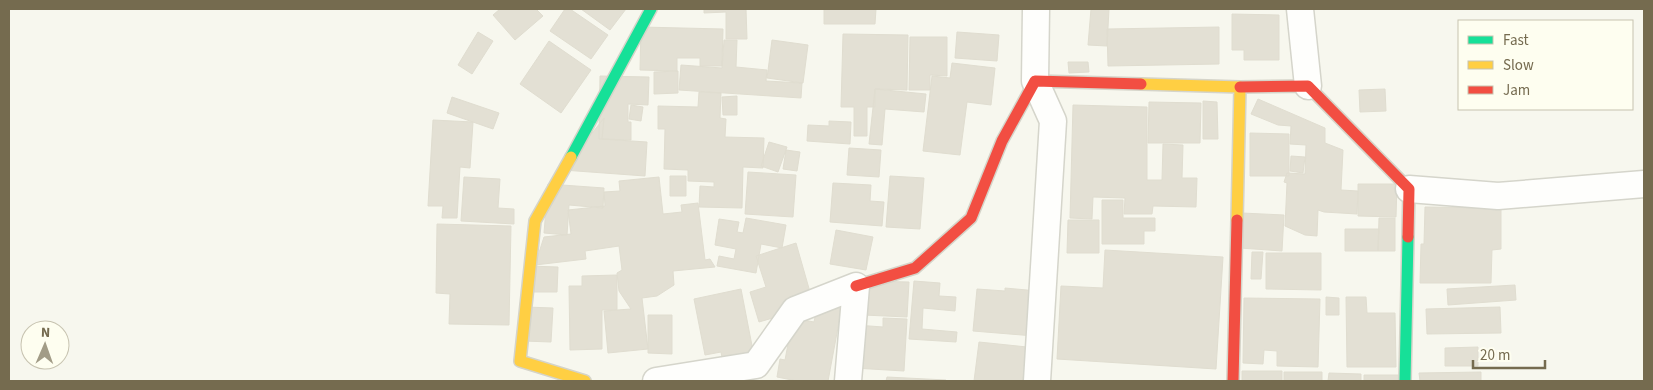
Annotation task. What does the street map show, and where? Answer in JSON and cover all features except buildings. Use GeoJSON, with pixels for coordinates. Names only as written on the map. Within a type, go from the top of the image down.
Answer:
{"type":"FeatureCollection","features":[{"type":"Feature","properties":{"kind":"street"},"geometry":{"type":"LineString","coordinates":[[585,381],[520,361],[535,221],[651,9]]}},
{"type":"Feature","properties":{"kind":"street"},"geometry":{"type":"LineString","coordinates":[[1036,9],[1035,81],[1052,121],[1037,381]]}},
{"type":"Feature","properties":{"kind":"street"},"geometry":{"type":"LineString","coordinates":[[1300,9],[1308,86],[1409,189],[1498,196],[1644,184]]}},
{"type":"Feature","properties":{"kind":"street"},"geometry":{"type":"LineString","coordinates":[[1035,81],[1240,87],[1308,86]]}},
{"type":"Feature","properties":{"kind":"street"},"geometry":{"type":"LineString","coordinates":[[656,381],[756,365],[796,310],[856,286],[915,268],[971,218],[1002,141],[1035,81]]}},
{"type":"Feature","properties":{"kind":"street"},"geometry":{"type":"LineString","coordinates":[[1233,381],[1240,87]]}},
{"type":"Feature","properties":{"kind":"street"},"geometry":{"type":"LineString","coordinates":[[1405,381],[1409,189]]}},
{"type":"Feature","properties":{"kind":"street"},"geometry":{"type":"LineString","coordinates":[[848,381],[856,286]]}},
{"type":"Feature","properties":{"kind":"traffic: fast"},"geometry":{"type":"LineString","coordinates":[[571,157],[651,9]]}},
{"type":"Feature","properties":{"kind":"traffic: fast"},"geometry":{"type":"LineString","coordinates":[[1405,381],[1408,237]]}},
{"type":"Feature","properties":{"kind":"traffic: slow"},"geometry":{"type":"LineString","coordinates":[[1141,84],[1240,87],[1237,220]]}},
{"type":"Feature","properties":{"kind":"traffic: slow"},"geometry":{"type":"LineString","coordinates":[[571,157],[535,221],[520,361],[585,381]]}},
{"type":"Feature","properties":{"kind":"traffic: jam"},"geometry":{"type":"LineString","coordinates":[[856,286],[915,268],[971,218],[1002,141],[1035,81],[1141,84]]}},
{"type":"Feature","properties":{"kind":"traffic: jam"},"geometry":{"type":"LineString","coordinates":[[1240,87],[1308,86],[1409,189],[1408,237]]}},
{"type":"Feature","properties":{"kind":"traffic: jam"},"geometry":{"type":"LineString","coordinates":[[1233,381],[1237,220]]}}]}
